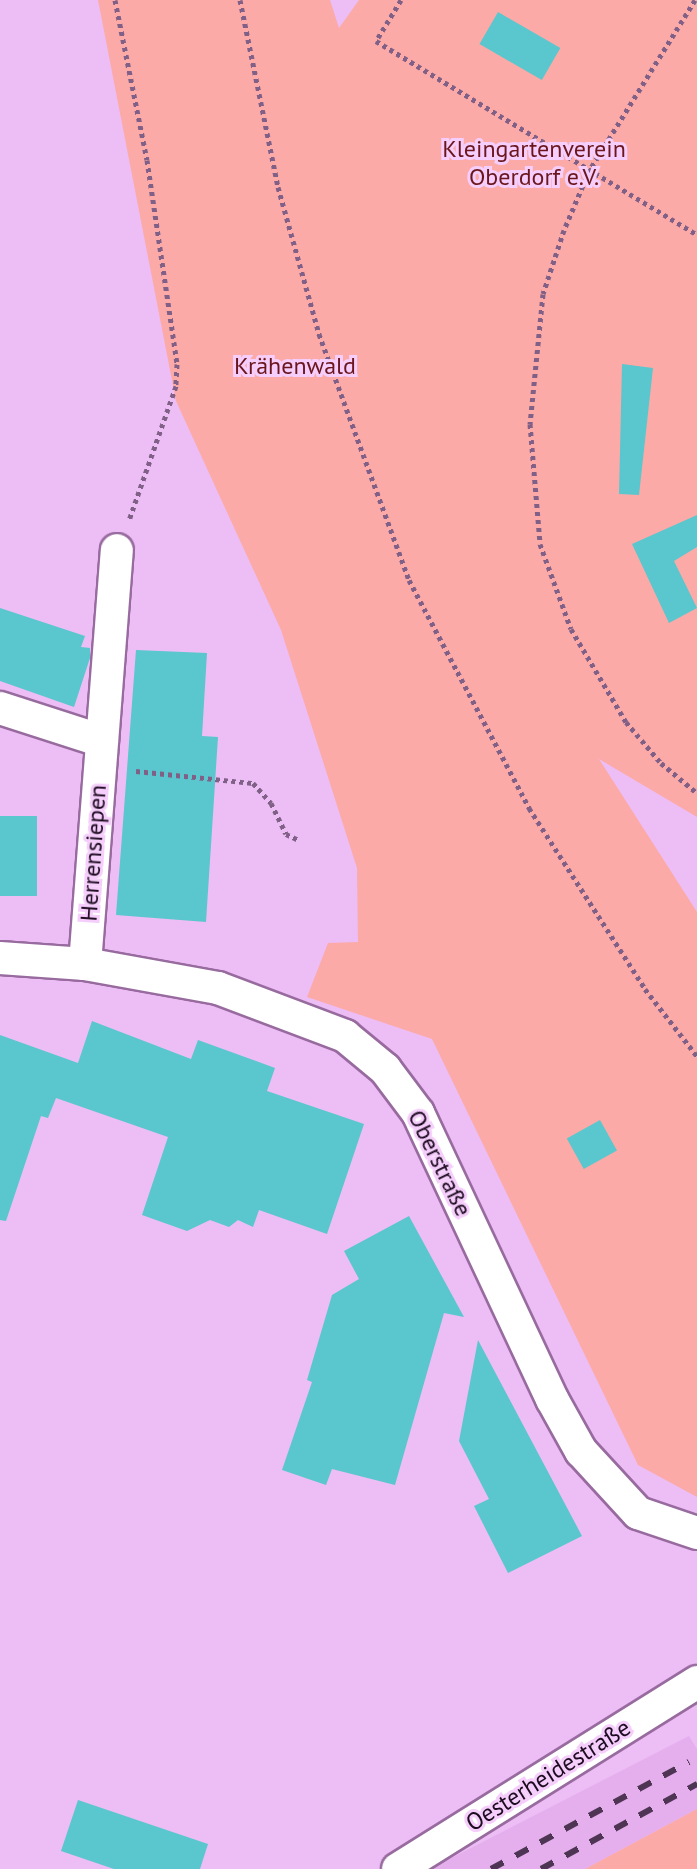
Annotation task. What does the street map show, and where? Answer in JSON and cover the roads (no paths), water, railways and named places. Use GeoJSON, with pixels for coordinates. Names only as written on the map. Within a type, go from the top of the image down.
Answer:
{"type":"FeatureCollection","features":[{"type":"Feature","properties":{"kind":"street","name":"Herrensiepen"},"geometry":{"type":"LineString","coordinates":[[85,964],[117,550]]}},
{"type":"Feature","properties":{"kind":"street"},"geometry":{"type":"LineString","coordinates":[[0,708],[100,754]]}},
{"type":"Feature","properties":{"kind":"street","name":"Oberstraße"},"geometry":{"type":"LineString","coordinates":[[0,958],[85,964],[218,988],[345,1036],[385,1069],[418,1113],[581,1451],[638,1513],[697,1533]]}},
{"type":"Feature","properties":{"kind":"street","name":"Oesterheidestraße"},"geometry":{"type":"LineString","coordinates":[[398,1869],[697,1682]]}},
{"type":"Feature","properties":{"kind":"railway"},"geometry":{"type":"LineString","coordinates":[[491,1869],[689,1762]]}},
{"type":"Feature","properties":{"kind":"railway"},"geometry":{"type":"LineString","coordinates":[[541,1869],[697,1784]]}},
{"type":"Feature","properties":{"kind":"park label","name":"Kleingartenverein Oberdorf e.V."},"geometry":{"type":"Point","coordinates":[534,163]}},
{"type":"Feature","properties":{"kind":"park label","name":"Krähenwald"},"geometry":{"type":"Point","coordinates":[295,366]}}]}
